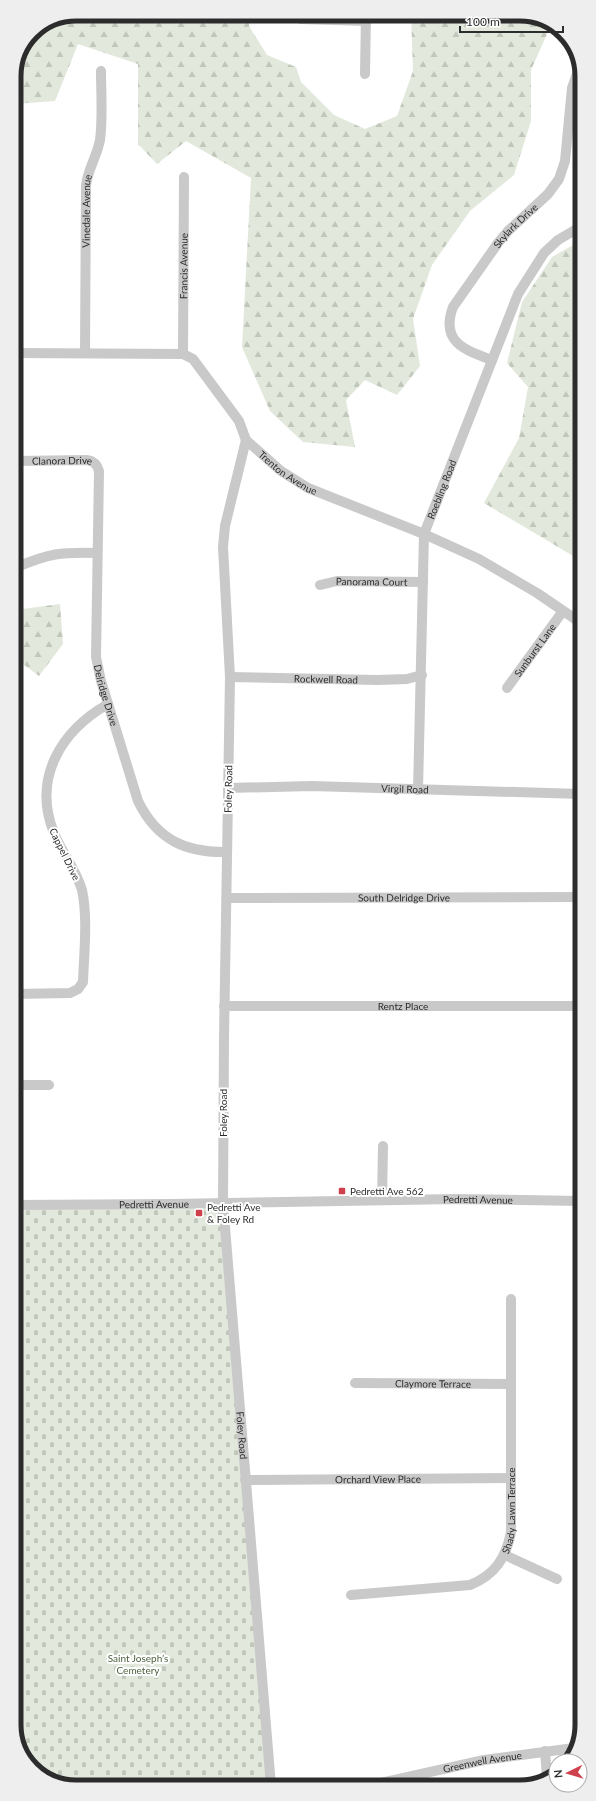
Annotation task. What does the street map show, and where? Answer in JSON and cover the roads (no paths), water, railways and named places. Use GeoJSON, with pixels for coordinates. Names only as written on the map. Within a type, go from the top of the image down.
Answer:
{"type":"FeatureCollection","features":[{"type":"Feature","properties":{"kind":"street"},"geometry":{"type":"LineString","coordinates":[[365,74],[366,21]]}},
{"type":"Feature","properties":{"kind":"street","name":"Vinedale Avenue"},"geometry":{"type":"LineString","coordinates":[[85,353],[86,185],[87,177],[98,150],[100,138],[101,71]]}},
{"type":"Feature","properties":{"kind":"street","name":"Skylark Drive"},"geometry":{"type":"LineString","coordinates":[[492,360],[466,350],[456,342],[450,331],[450,316],[453,307],[498,243],[517,222],[548,194],[559,179],[565,161],[572,88],[575,80]]}},
{"type":"Feature","properties":{"kind":"street","name":"Francis Avenue"},"geometry":{"type":"LineString","coordinates":[[183,354],[184,177]]}},
{"type":"Feature","properties":{"kind":"street","name":"Roebling Road"},"geometry":{"type":"LineString","coordinates":[[418,790],[422,675],[424,534],[518,294],[544,253],[558,240],[575,230]]}},
{"type":"Feature","properties":{"kind":"street"},"geometry":{"type":"LineString","coordinates":[[21,353],[183,354]]}},
{"type":"Feature","properties":{"kind":"street","name":"Trenton Avenue"},"geometry":{"type":"LineString","coordinates":[[183,354],[193,359],[228,405],[239,421],[246,440],[281,471],[308,488],[424,534],[479,559],[507,575],[575,619]]}},
{"type":"Feature","properties":{"kind":"street","name":"Foley Road"},"geometry":{"type":"LineString","coordinates":[[246,440],[225,526],[223,548],[230,677],[224,1006],[223,1203],[270,1780]]}},
{"type":"Feature","properties":{"kind":"street","name":"Clanora Drive"},"geometry":{"type":"LineString","coordinates":[[21,461],[86,460],[95,463],[99,471],[99,476]]}},
{"type":"Feature","properties":{"kind":"street","name":"Delridge Drive"},"geometry":{"type":"LineString","coordinates":[[99,476],[96,657],[108,704],[138,801],[148,818],[164,835],[183,846],[205,852],[227,852]]}},
{"type":"Feature","properties":{"kind":"street"},"geometry":{"type":"LineString","coordinates":[[21,565],[54,553],[97,553]]}},
{"type":"Feature","properties":{"kind":"street","name":"Panorama Court"},"geometry":{"type":"LineString","coordinates":[[320,584],[337,581],[423,582]]}},
{"type":"Feature","properties":{"kind":"street","name":"Sunburst Lane"},"geometry":{"type":"LineString","coordinates":[[507,688],[563,611]]}},
{"type":"Feature","properties":{"kind":"street","name":"Rockwell Road"},"geometry":{"type":"LineString","coordinates":[[230,677],[378,680],[407,679],[422,675]]}},
{"type":"Feature","properties":{"kind":"street","name":"Cappel Drive"},"geometry":{"type":"LineString","coordinates":[[21,994],[70,994],[78,989],[83,982],[84,916],[82,891],[72,865],[53,832],[48,810],[47,784],[54,759],[65,740],[85,719],[108,704]]}},
{"type":"Feature","properties":{"kind":"street","name":"Virgil Road"},"geometry":{"type":"LineString","coordinates":[[228,788],[312,786],[575,794]]}},
{"type":"Feature","properties":{"kind":"street","name":"South Delridge Drive"},"geometry":{"type":"LineString","coordinates":[[227,898],[575,897]]}},
{"type":"Feature","properties":{"kind":"street","name":"Rentz Place"},"geometry":{"type":"LineString","coordinates":[[224,1006],[575,1006]]}},
{"type":"Feature","properties":{"kind":"street"},"geometry":{"type":"LineString","coordinates":[[21,1085],[49,1084]]}},
{"type":"Feature","properties":{"kind":"street"},"geometry":{"type":"LineString","coordinates":[[382,1200],[383,1146]]}},
{"type":"Feature","properties":{"kind":"street","name":"Pedretti Avenue"},"geometry":{"type":"LineString","coordinates":[[21,1206],[382,1200],[575,1201]]}},
{"type":"Feature","properties":{"kind":"street","name":"Shady Lawn Terrace"},"geometry":{"type":"LineString","coordinates":[[351,1595],[470,1585],[478,1582],[490,1574],[504,1555],[510,1532],[512,1300]]}},
{"type":"Feature","properties":{"kind":"street","name":"Claymore Terrace"},"geometry":{"type":"LineString","coordinates":[[355,1383],[511,1384]]}},
{"type":"Feature","properties":{"kind":"street","name":"Orchard View Place"},"geometry":{"type":"LineString","coordinates":[[245,1480],[511,1478]]}},
{"type":"Feature","properties":{"kind":"street"},"geometry":{"type":"LineString","coordinates":[[504,1555],[557,1579]]}},
{"type":"Feature","properties":{"kind":"street","name":"Greenwell Avenue"},"geometry":{"type":"LineString","coordinates":[[394,1780],[484,1760],[569,1748]]}},
{"type":"Feature","properties":{"kind":"street"},"geometry":{"type":"LineString","coordinates":[[545,1751],[547,1773]]}},
{"type":"Feature","properties":{"kind":"place","name":"Pedretti Ave 562"},"geometry":{"type":"Point","coordinates":[342,1191]}},
{"type":"Feature","properties":{"kind":"place","name":"Pedretti Ave & Foley Rd"},"geometry":{"type":"Point","coordinates":[199,1213]}},
{"type":"Feature","properties":{"kind":"park label","name":"Saint Joseph’s Cemetery"},"geometry":{"type":"Point","coordinates":[138,1664]}}]}
